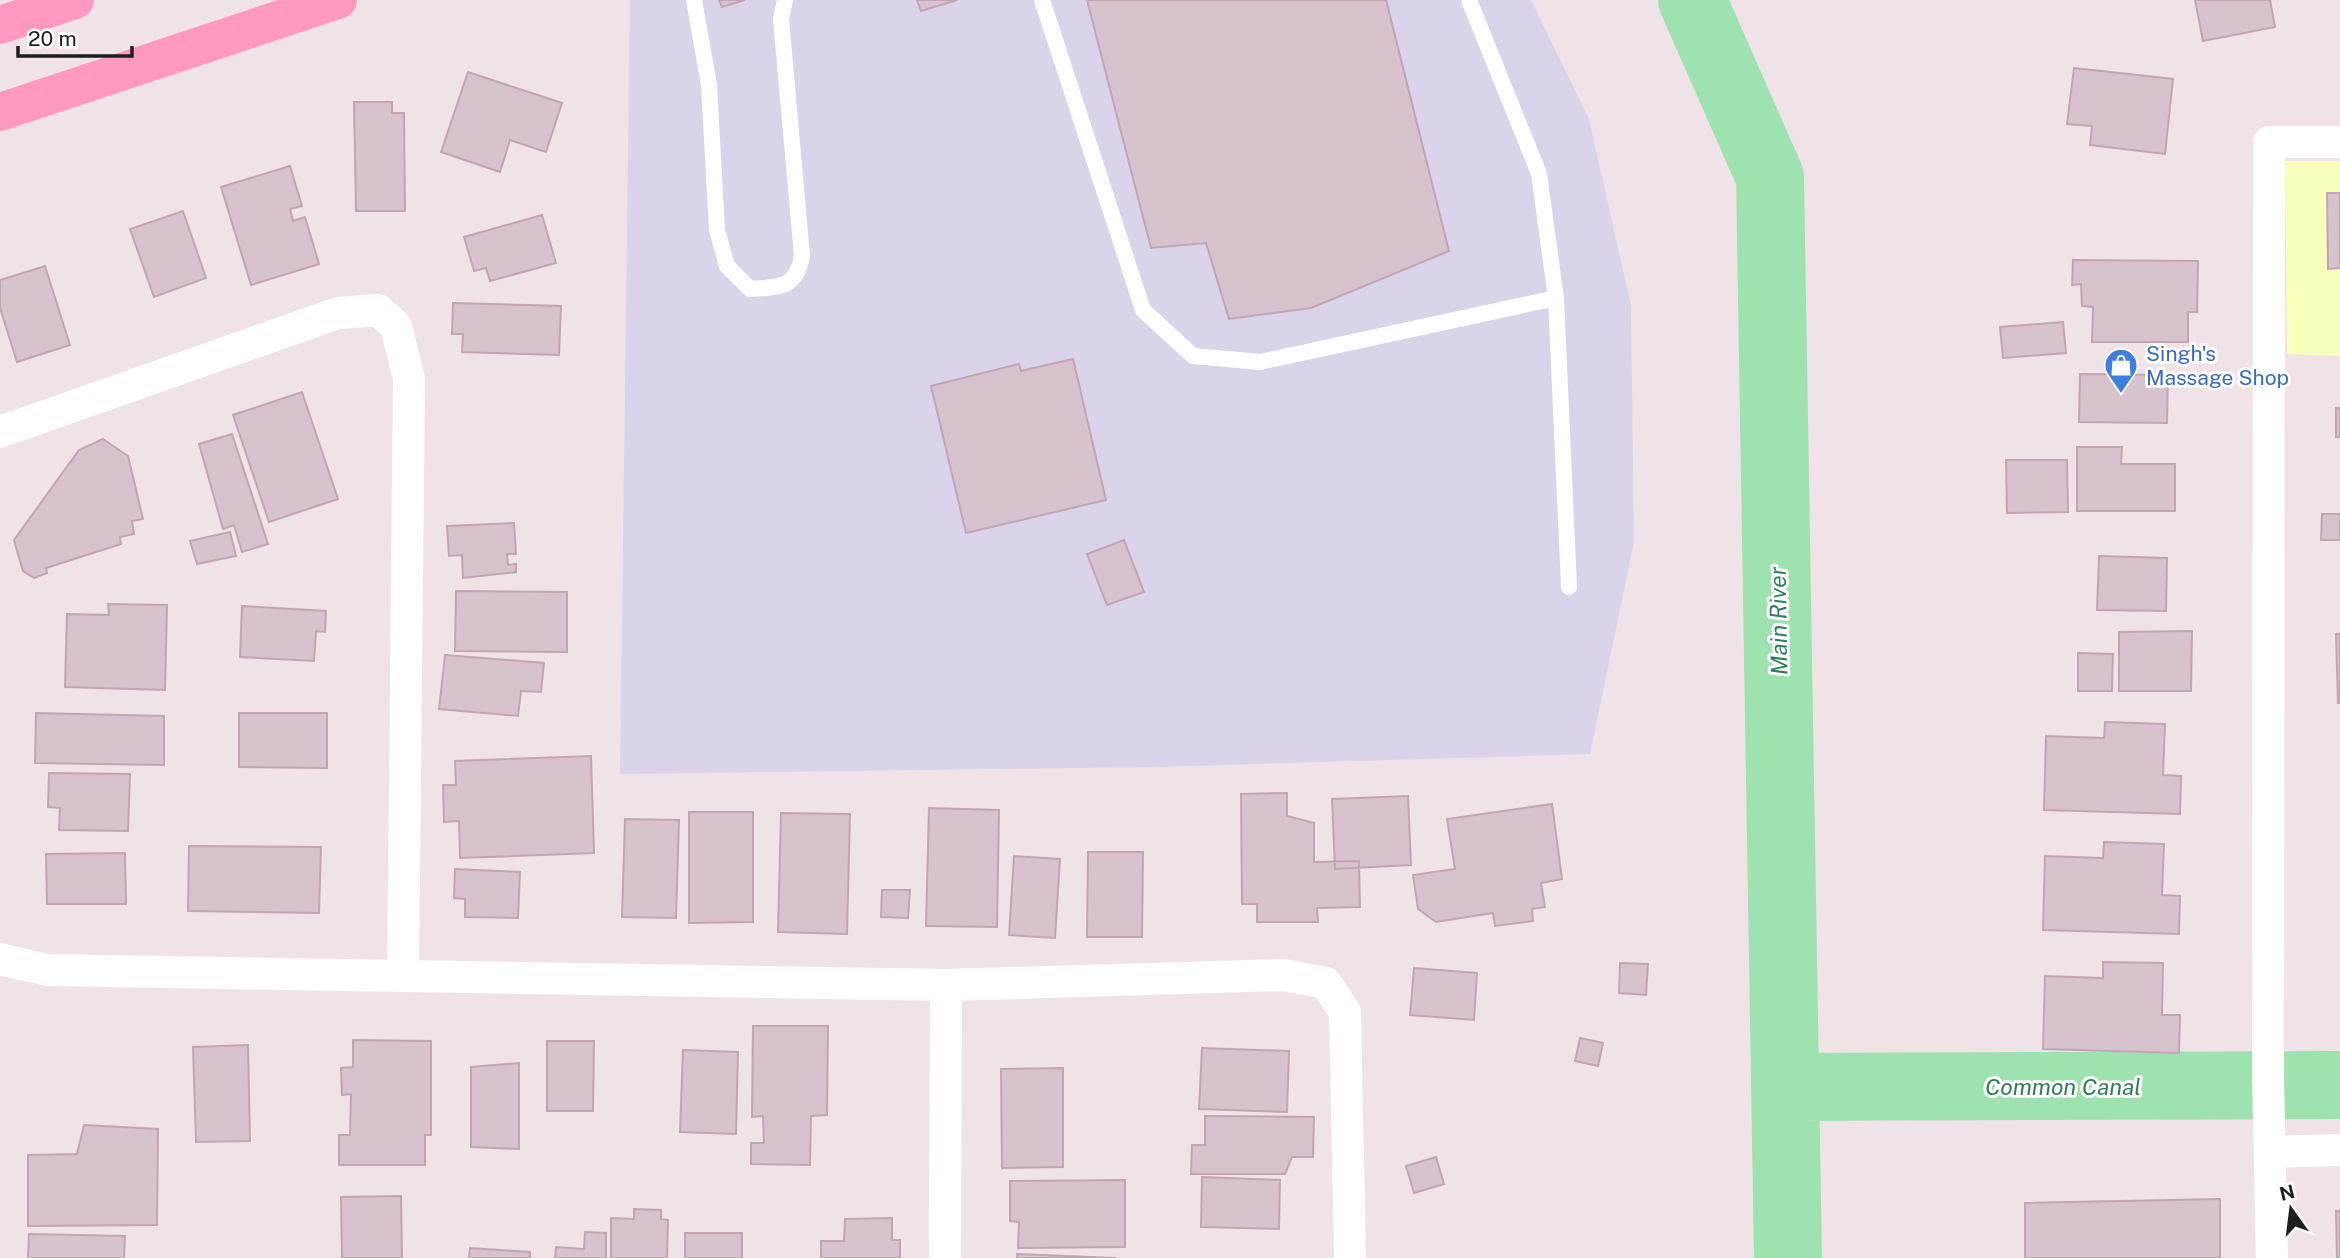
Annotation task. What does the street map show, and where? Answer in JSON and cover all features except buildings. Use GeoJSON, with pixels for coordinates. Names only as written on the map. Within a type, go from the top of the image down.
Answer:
{"type":"FeatureCollection","features":[{"type":"Feature","properties":{"kind":"main road"},"geometry":{"type":"LineString","coordinates":[[0,25],[75,0]]}},
{"type":"Feature","properties":{"kind":"main road"},"geometry":{"type":"LineString","coordinates":[[0,112],[338,0]]}},
{"type":"Feature","properties":{"kind":"street"},"geometry":{"type":"LineString","coordinates":[[2272,1258],[2269,1092],[2269,142],[2340,142]]}},
{"type":"Feature","properties":{"kind":"street"},"geometry":{"type":"LineString","coordinates":[[0,432],[338,313],[378,310],[396,327],[409,379],[403,975]]}},
{"type":"Feature","properties":{"kind":"street"},"geometry":{"type":"LineString","coordinates":[[0,959],[47,970],[946,985],[1284,975],[1326,983],[1345,1012],[1350,1258]]}},
{"type":"Feature","properties":{"kind":"street"},"geometry":{"type":"LineString","coordinates":[[945,1258],[946,985]]}},
{"type":"Feature","properties":{"kind":"street"},"geometry":{"type":"LineString","coordinates":[[2272,1152],[2340,1150]]}},
{"type":"Feature","properties":{"kind":"lane"},"geometry":{"type":"LineString","coordinates":[[694,0],[709,85],[718,230],[727,266],[750,289],[784,286],[799,272],[803,256],[781,19],[785,0]]}},
{"type":"Feature","properties":{"kind":"lane"},"geometry":{"type":"LineString","coordinates":[[1042,0],[1143,310],[1194,356],[1260,362],[1556,298]]}},
{"type":"Feature","properties":{"kind":"lane"},"geometry":{"type":"LineString","coordinates":[[1469,0],[1539,174],[1556,298],[1569,587]]}},
{"type":"Feature","properties":{"kind":"shaded area"},"geometry":{"type":"Polygon","coordinates":[[[630,0],[1531,0],[1589,119],[1631,306],[1634,542],[1590,754],[1155,767],[620,774],[630,0]]]}},
{"type":"Feature","properties":{"kind":"green space"},"geometry":{"type":"Polygon","coordinates":[[[2285,161],[2340,161],[2340,356],[2287,354],[2285,161]]]}},
{"type":"Feature","properties":{"kind":"waterway","name":"Main River"},"geometry":{"type":"LineString","coordinates":[[1692,0],[1770,177],[1788,1258]]}},
{"type":"Feature","properties":{"kind":"waterway","name":"Common Canal"},"geometry":{"type":"LineString","coordinates":[[1785,1087],[2340,1085]]}},
{"type":"Feature","properties":{"kind":"place","name":"Singh's Massage Shop"},"geometry":{"type":"Point","coordinates":[2121,395]}}]}
